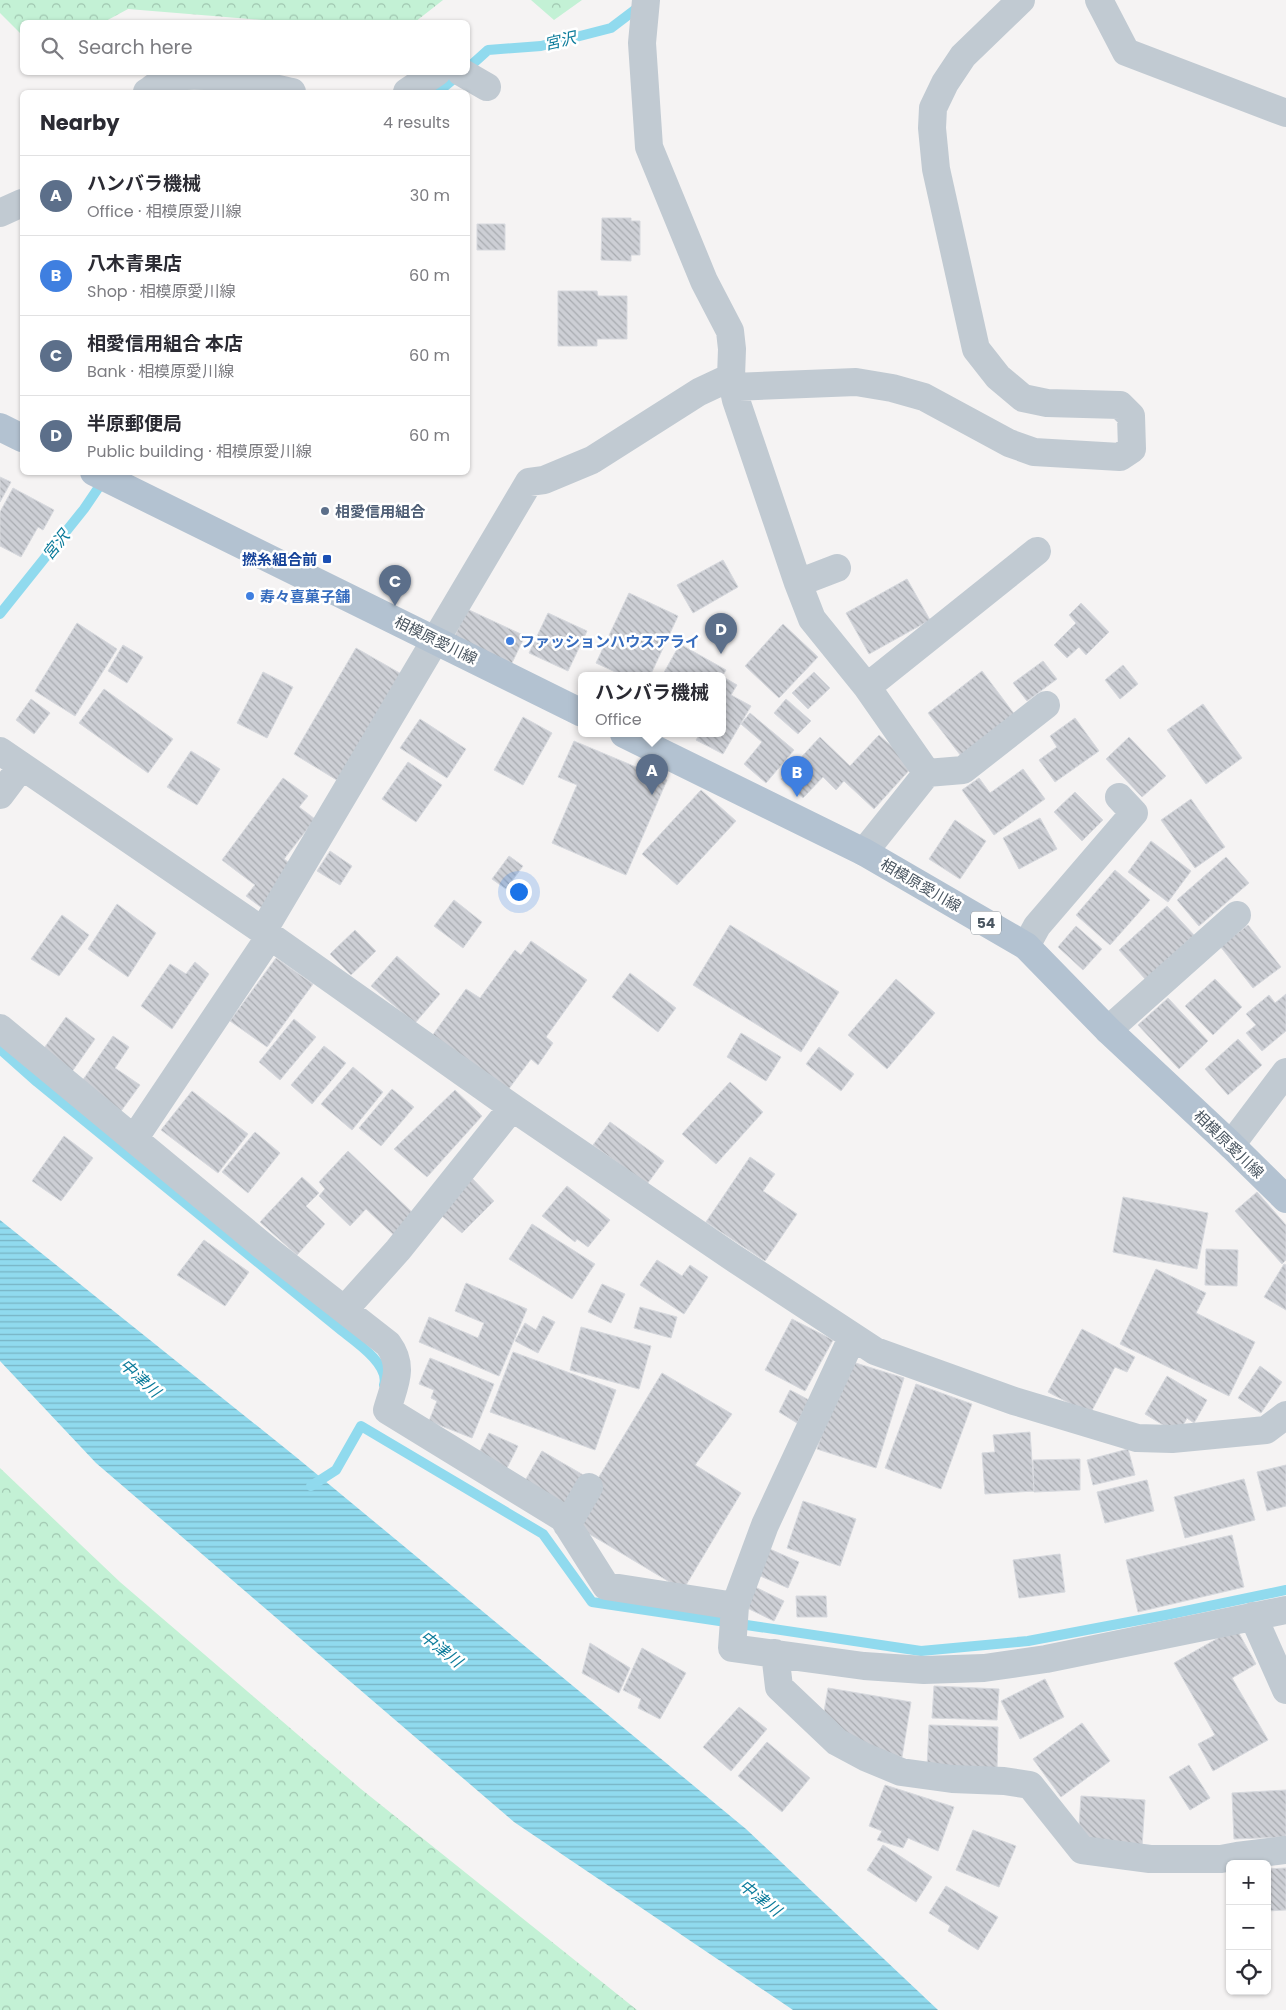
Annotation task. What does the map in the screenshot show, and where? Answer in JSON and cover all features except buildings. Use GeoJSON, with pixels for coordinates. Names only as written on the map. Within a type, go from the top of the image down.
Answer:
{"type":"FeatureCollection","features":[{"type":"Feature","properties":{"kind":"main road"},"geometry":{"type":"LineString","coordinates":[[0,427],[20,437]]}},
{"type":"Feature","properties":{"kind":"main road","name":"相模原愛川線"},"geometry":{"type":"LineString","coordinates":[[100,475],[578,711]]}},
{"type":"Feature","properties":{"kind":"main road","name":"相模原愛川線"},"geometry":{"type":"LineString","coordinates":[[630,737],[864,852],[1026,946],[1108,1030],[1286,1200]]}},
{"type":"Feature","properties":{"kind":"street"},"geometry":{"type":"LineString","coordinates":[[646,0],[642,43],[649,148],[704,281],[730,331],[732,382],[736,400],[798,583],[812,619],[867,687],[927,773]]}},
{"type":"Feature","properties":{"kind":"street"},"geometry":{"type":"LineString","coordinates":[[134,1139],[266,934],[529,482],[544,480],[592,460],[699,392],[732,382],[865,384],[892,388],[924,397],[1009,443],[1034,452],[1120,457],[1132,449],[1131,416],[1120,405],[1047,403],[1023,398],[998,377],[976,349],[936,169],[932,128],[933,108],[945,83],[962,56],[1021,0]]}},
{"type":"Feature","properties":{"kind":"street"},"geometry":{"type":"LineString","coordinates":[[1099,0],[1126,52],[1286,113]]}},
{"type":"Feature","properties":{"kind":"street"},"geometry":{"type":"LineString","coordinates":[[410,90],[432,75]]}},
{"type":"Feature","properties":{"kind":"street"},"geometry":{"type":"LineString","coordinates":[[466,75],[487,87]]}},
{"type":"Feature","properties":{"kind":"street"},"geometry":{"type":"LineString","coordinates":[[150,90],[166,80],[197,76],[230,79],[282,90]]}},
{"type":"Feature","properties":{"kind":"street"},"geometry":{"type":"LineString","coordinates":[[0,213],[20,205]]}},
{"type":"Feature","properties":{"kind":"street"},"geometry":{"type":"LineString","coordinates":[[867,687],[1037,551]]}},
{"type":"Feature","properties":{"kind":"street"},"geometry":{"type":"LineString","coordinates":[[798,583],[837,568]]}},
{"type":"Feature","properties":{"kind":"street"},"geometry":{"type":"LineString","coordinates":[[864,852],[927,773],[963,770],[1046,705]]}},
{"type":"Feature","properties":{"kind":"street"},"geometry":{"type":"LineString","coordinates":[[0,795],[10,759],[266,934],[516,1110],[852,1338],[875,1351],[1005,1398],[1137,1438],[1172,1439],[1266,1430],[1286,1415]]}},
{"type":"Feature","properties":{"kind":"street"},"geometry":{"type":"LineString","coordinates":[[1026,946],[1037,926],[1134,813],[1119,797]]}},
{"type":"Feature","properties":{"kind":"street"},"geometry":{"type":"LineString","coordinates":[[1108,1030],[1237,914]]}},
{"type":"Feature","properties":{"kind":"street"},"geometry":{"type":"LineString","coordinates":[[0,1028],[269,1251],[388,1344],[396,1354],[398,1371],[386,1410],[563,1518],[606,1586],[736,1606]]}},
{"type":"Feature","properties":{"kind":"street"},"geometry":{"type":"LineString","coordinates":[[1231,1146],[1286,1072]]}},
{"type":"Feature","properties":{"kind":"street"},"geometry":{"type":"LineString","coordinates":[[345,1309],[398,1250],[506,1115],[516,1110]]}},
{"type":"Feature","properties":{"kind":"street"},"geometry":{"type":"LineString","coordinates":[[852,1338],[765,1525],[736,1606],[732,1648],[872,1667],[924,1670],[984,1668],[1046,1659],[1286,1610]]}},
{"type":"Feature","properties":{"kind":"street"},"geometry":{"type":"LineString","coordinates":[[567,1524],[590,1487]]}},
{"type":"Feature","properties":{"kind":"street"},"geometry":{"type":"LineString","coordinates":[[1253,1616],[1286,1690]]}},
{"type":"Feature","properties":{"kind":"street"},"geometry":{"type":"LineString","coordinates":[[775,1653],[779,1687],[837,1742],[865,1757],[901,1772],[952,1779],[1004,1781],[1030,1785],[1082,1850],[1150,1859],[1221,1859],[1286,1850]]}},
{"type":"Feature","properties":{"kind":"green space"},"geometry":{"type":"Polygon","coordinates":[[[0,0],[443,0],[418,20],[263,20],[128,9],[108,20],[20,20],[20,33],[0,13],[0,0]]]}},
{"type":"Feature","properties":{"kind":"green space"},"geometry":{"type":"Polygon","coordinates":[[[531,0],[582,0],[554,20],[531,0]]]}},
{"type":"Feature","properties":{"kind":"green space"},"geometry":{"type":"Polygon","coordinates":[[[0,1468],[120,1582],[361,1789],[637,2010],[0,2010],[0,1468]]]}},
{"type":"Feature","properties":{"kind":"water","name":"中津川"},"geometry":{"type":"Polygon","coordinates":[[[0,1220],[296,1457],[746,1829],[938,2010],[793,2010],[514,1822],[96,1463],[0,1361],[0,1220]]]}},
{"type":"Feature","properties":{"kind":"waterway","name":"宮沢"},"geometry":{"type":"LineString","coordinates":[[470,66],[488,50],[541,46],[611,28],[640,6]]}},
{"type":"Feature","properties":{"kind":"waterway","name":"宮沢"},"geometry":{"type":"LineString","coordinates":[[440,90],[459,75]]}},
{"type":"Feature","properties":{"kind":"waterway","name":"宮沢"},"geometry":{"type":"LineString","coordinates":[[0,614],[84,509],[105,478]]}},
{"type":"Feature","properties":{"kind":"waterway"},"geometry":{"type":"LineString","coordinates":[[0,1049],[37,1082],[363,1348],[382,1370],[384,1385]]}},
{"type":"Feature","properties":{"kind":"waterway"},"geometry":{"type":"LineString","coordinates":[[311,1486],[336,1470],[361,1426],[543,1534],[592,1602],[921,1651],[1028,1641],[1286,1590]]}},
{"type":"Feature","properties":{"kind":"place","name":"相愛信用組合"},"geometry":{"type":"Point","coordinates":[325,511]}},
{"type":"Feature","properties":{"kind":"place","name":"撚糸組合前"},"geometry":{"type":"Point","coordinates":[327,559]}},
{"type":"Feature","properties":{"kind":"place","name":"寿々喜菓子舗"},"geometry":{"type":"Point","coordinates":[250,596]}},
{"type":"Feature","properties":{"kind":"place","name":"相愛信用組合 本店"},"geometry":{"type":"Point","coordinates":[395,606]}},
{"type":"Feature","properties":{"kind":"place","name":"ファッションハウスアライ"},"geometry":{"type":"Point","coordinates":[510,641]}},
{"type":"Feature","properties":{"kind":"place","name":"半原郵便局"},"geometry":{"type":"Point","coordinates":[721,654]}},
{"type":"Feature","properties":{"kind":"place","name":"ハンバラ機械"},"geometry":{"type":"Point","coordinates":[652,795]}},
{"type":"Feature","properties":{"kind":"place","name":"八木青果店"},"geometry":{"type":"Point","coordinates":[797,797]}}]}
